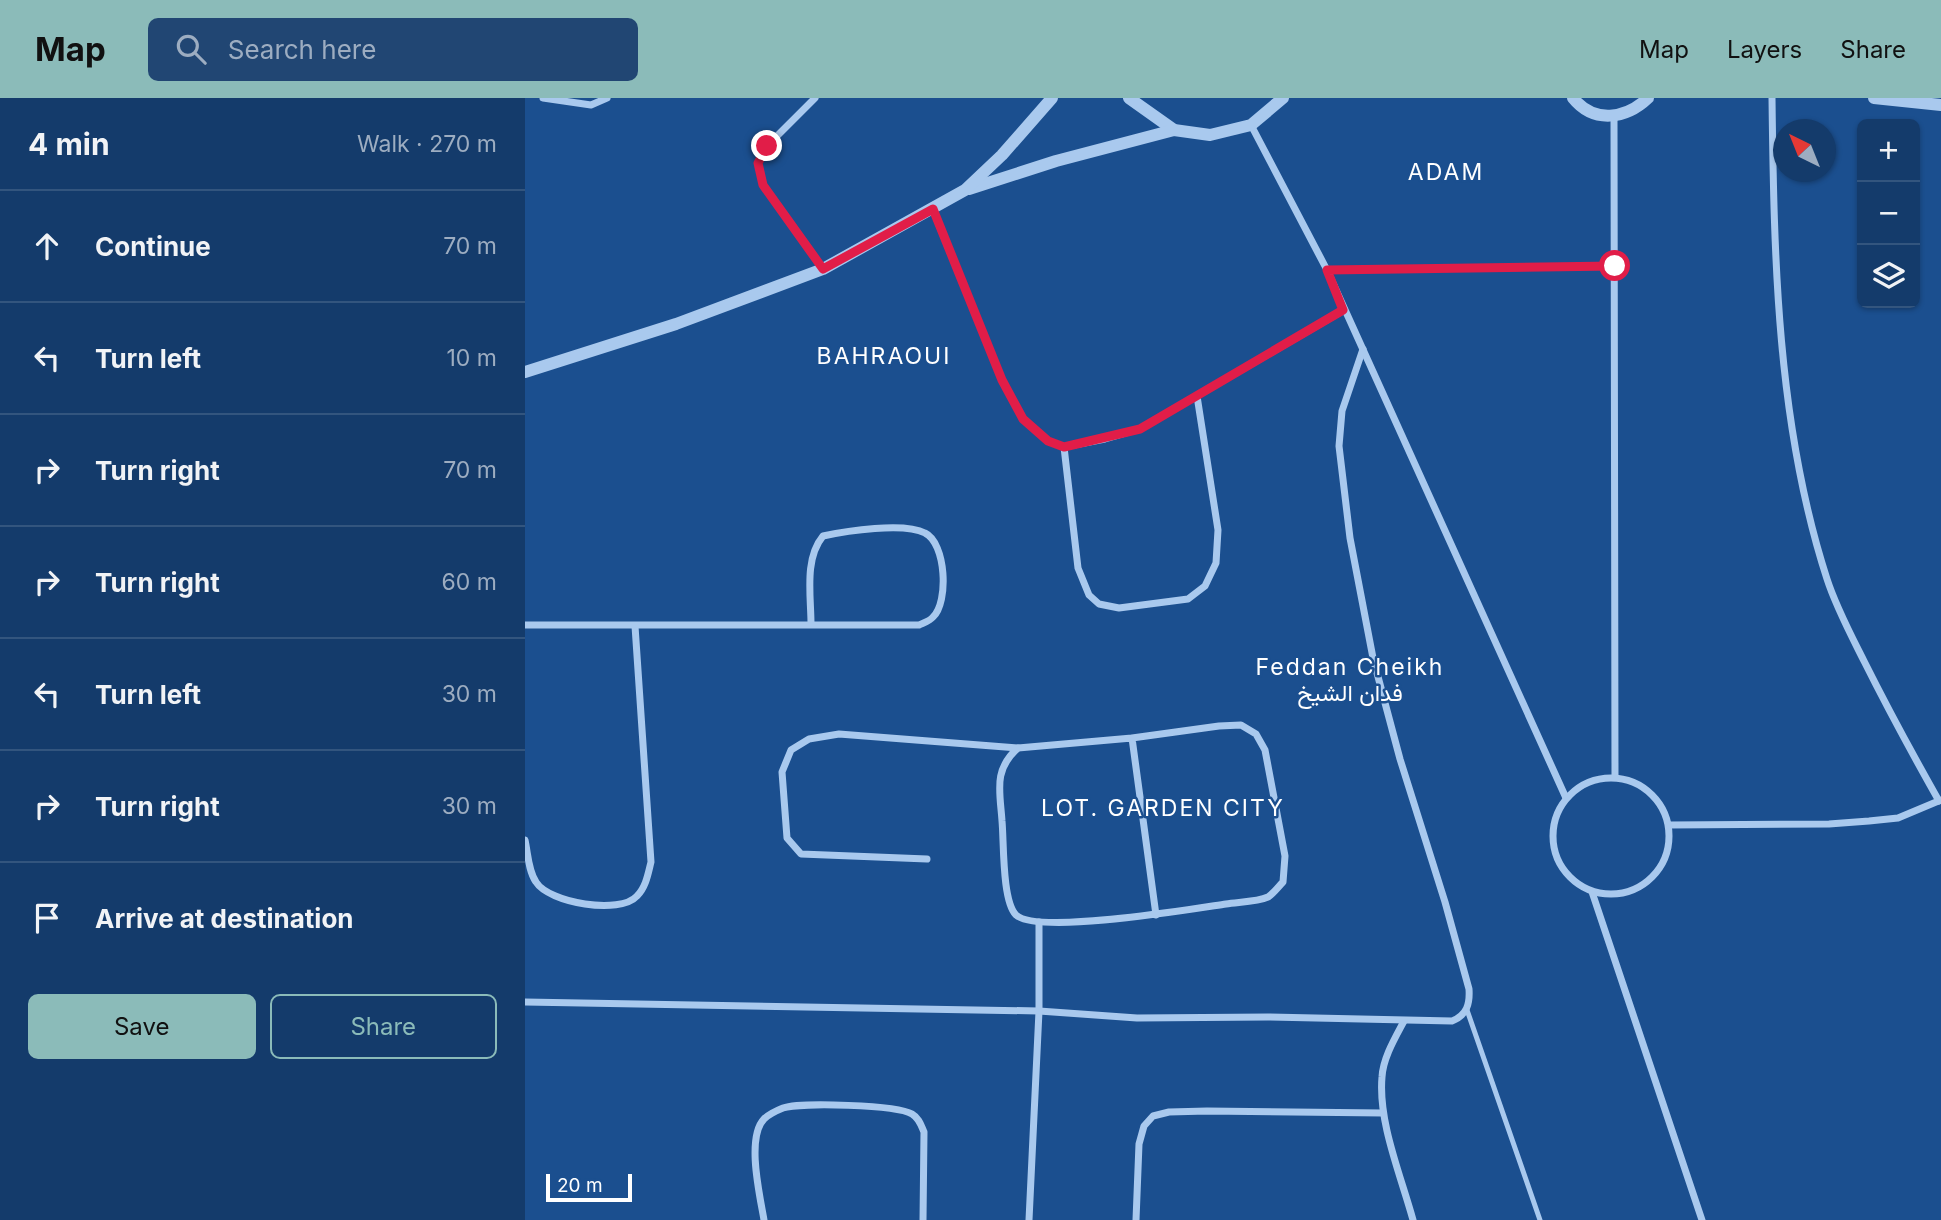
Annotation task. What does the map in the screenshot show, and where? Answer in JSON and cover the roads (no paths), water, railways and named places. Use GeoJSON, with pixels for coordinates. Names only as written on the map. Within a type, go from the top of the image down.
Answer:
{"type":"FeatureCollection","features":[{"type":"Feature","properties":{"kind":"street"},"geometry":{"type":"LineString","coordinates":[[543,98],[590,105],[607,98]]}},
{"type":"Feature","properties":{"kind":"street"},"geometry":{"type":"LineString","coordinates":[[815,98],[767,146],[758,163],[763,185],[823,269]]}},
{"type":"Feature","properties":{"kind":"street"},"geometry":{"type":"LineString","coordinates":[[965,190],[1002,155],[1052,98]]}},
{"type":"Feature","properties":{"kind":"street"},"geometry":{"type":"LineString","coordinates":[[1129,98],[1174,130]]}},
{"type":"Feature","properties":{"kind":"street"},"geometry":{"type":"LineString","coordinates":[[525,372],[676,324],[823,269],[965,190],[1056,160],[1174,130],[1210,135],[1251,125],[1283,98]]}},
{"type":"Feature","properties":{"kind":"street"},"geometry":{"type":"LineString","coordinates":[[1573,98],[1587,111],[1614,117],[1639,107],[1648,98]]}},
{"type":"Feature","properties":{"kind":"street"},"geometry":{"type":"LineString","coordinates":[[1669,825],[1829,824],[1869,821],[1898,818],[1940,801],[1853,638],[1828,582],[1808,513],[1790,422],[1785,371],[1773,200],[1772,98]]}},
{"type":"Feature","properties":{"kind":"street"},"geometry":{"type":"LineString","coordinates":[[1874,98],[1941,105]]}},
{"type":"Feature","properties":{"kind":"street"},"geometry":{"type":"LineString","coordinates":[[1614,117],[1615,777]]}},
{"type":"Feature","properties":{"kind":"street"},"geometry":{"type":"LineString","coordinates":[[1251,125],[1327,270],[1566,798]]}},
{"type":"Feature","properties":{"kind":"street"},"geometry":{"type":"LineString","coordinates":[[933,209],[1002,380],[1023,419],[1048,441],[1064,447],[1140,429],[1343,310]]}},
{"type":"Feature","properties":{"kind":"street"},"geometry":{"type":"LineString","coordinates":[[1327,270],[1615,266]]}},
{"type":"Feature","properties":{"kind":"street"},"geometry":{"type":"LineString","coordinates":[[525,1002],[1039,1011],[1137,1018],[1268,1017],[1452,1021],[1459,1018],[1470,1002],[1469,989],[1445,901],[1400,760],[1373,658],[1350,538],[1339,446],[1342,411],[1363,349]]}},
{"type":"Feature","properties":{"kind":"street"},"geometry":{"type":"LineString","coordinates":[[1064,447],[1078,568],[1089,595],[1099,604],[1119,608],[1188,599],[1205,586],[1216,564],[1218,530],[1197,397]]}},
{"type":"Feature","properties":{"kind":"street"},"geometry":{"type":"LineString","coordinates":[[525,625],[919,625],[934,617],[940,603],[943,565],[937,543],[927,533],[909,528],[859,530],[823,536],[813,548],[810,570],[811,624]]}},
{"type":"Feature","properties":{"kind":"street"},"geometry":{"type":"LineString","coordinates":[[525,840],[531,871],[537,884],[559,899],[621,905],[636,898],[646,883],[651,862],[635,626]]}},
{"type":"Feature","properties":{"kind":"street"},"geometry":{"type":"LineString","coordinates":[[927,859],[801,854],[787,838],[782,772],[791,750],[809,739],[839,734],[1018,748],[1241,725],[1256,734],[1265,750],[1285,856],[1283,882],[1268,897],[1156,915],[1087,922],[1022,920],[1013,912],[1007,888],[1000,786],[1002,768],[1018,748]]}},
{"type":"Feature","properties":{"kind":"street"},"geometry":{"type":"LineString","coordinates":[[1132,738],[1156,915]]}},
{"type":"Feature","properties":{"kind":"street"},"geometry":{"type":"LineString","coordinates":[[1615,777],[1633,782],[1650,792],[1662,807],[1669,825],[1669,845],[1662,865],[1649,881],[1632,891],[1611,895],[1592,892],[1577,885],[1565,874],[1556,859],[1552,828],[1557,812],[1566,798],[1580,786],[1597,779],[1615,777]]}},
{"type":"Feature","properties":{"kind":"street"},"geometry":{"type":"LineString","coordinates":[[1592,892],[1702,1220]]}},
{"type":"Feature","properties":{"kind":"street"},"geometry":{"type":"LineString","coordinates":[[1029,1220],[1039,1011],[1039,922]]}},
{"type":"Feature","properties":{"kind":"street"},"geometry":{"type":"LineString","coordinates":[[1404,1021],[1391,1046],[1381,1075],[1383,1113],[1413,1220]]}},
{"type":"Feature","properties":{"kind":"street"},"geometry":{"type":"LineString","coordinates":[[764,1220],[755,1154],[755,1139],[763,1119],[784,1108],[813,1106],[896,1108],[919,1120],[924,1132],[923,1220]]}},
{"type":"Feature","properties":{"kind":"street"},"geometry":{"type":"LineString","coordinates":[[1136,1220],[1139,1144],[1144,1126],[1153,1115],[1207,1111],[1383,1113]]}},
{"type":"Feature","properties":{"kind":"lane"},"geometry":{"type":"LineString","coordinates":[[1467,1010],[1539,1220]]}},
{"type":"Feature","properties":{"kind":"district","name":"ADAM"},"geometry":{"type":"Point","coordinates":[1446,172]}},
{"type":"Feature","properties":{"kind":"district","name":"BAHRAOUI"},"geometry":{"type":"Point","coordinates":[884,356]}},
{"type":"Feature","properties":{"kind":"district","name":"Feddan Cheikh فدان الشيخ"},"geometry":{"type":"Point","coordinates":[1350,680]}},
{"type":"Feature","properties":{"kind":"district","name":"LOT. GARDEN CITY"},"geometry":{"type":"Point","coordinates":[1163,808]}}]}
